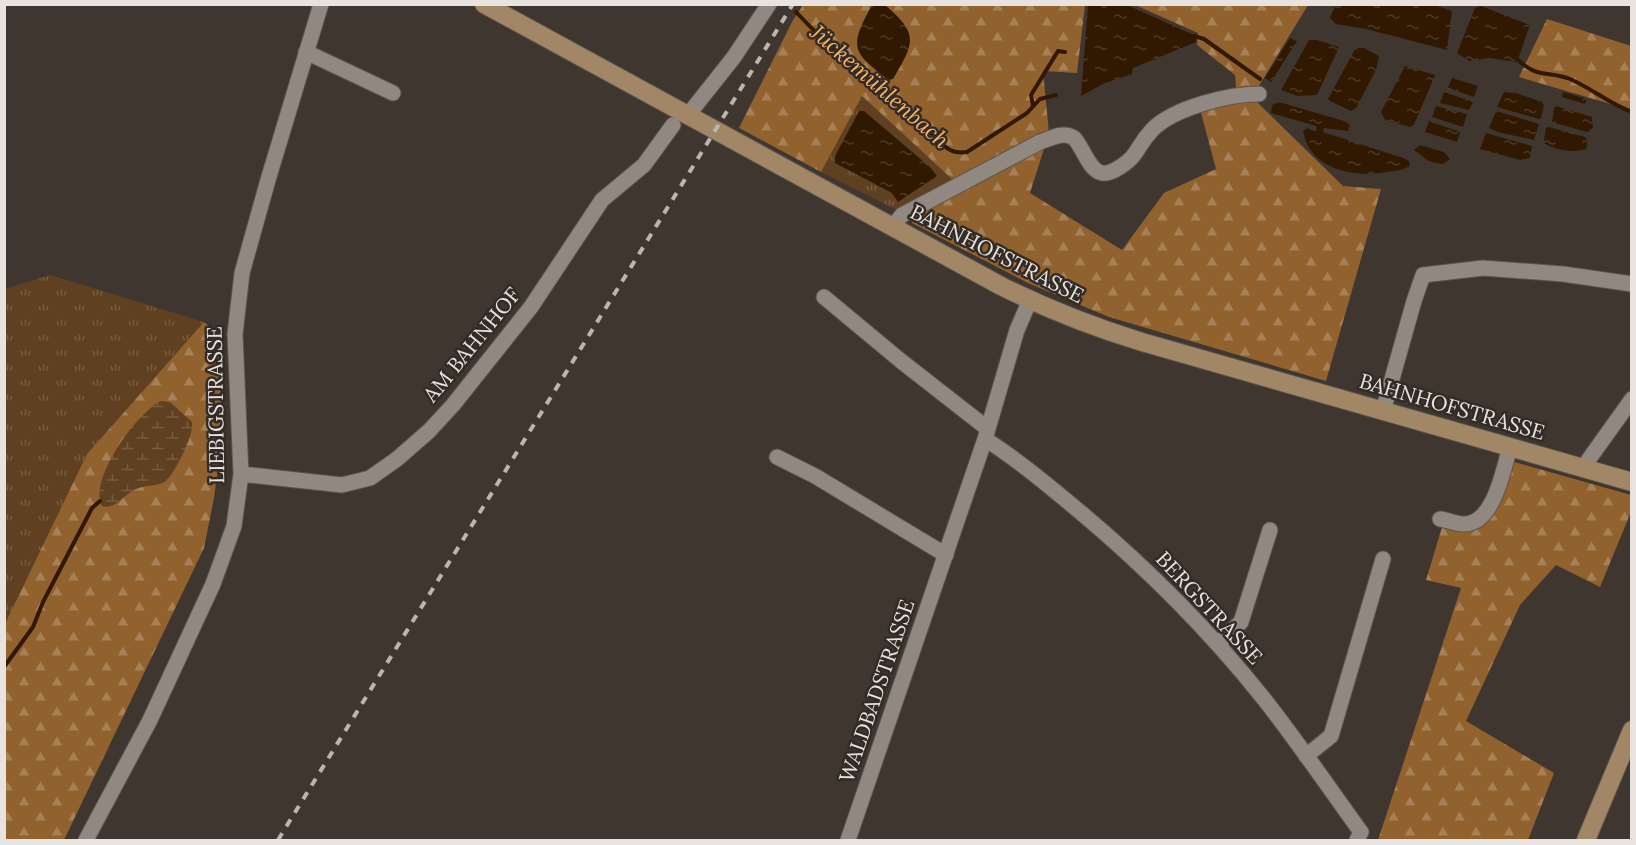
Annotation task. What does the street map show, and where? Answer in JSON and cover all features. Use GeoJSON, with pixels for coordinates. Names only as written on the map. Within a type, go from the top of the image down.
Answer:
{"type":"FeatureCollection","features":[{"type":"Feature","properties":{"kind":"street","name":"LIEBIGSTRASSE"},"geometry":{"type":"LineString","coordinates":[[86,840],[150,720],[213,584],[234,526],[241,474],[235,334],[242,273],[321,4]]}},
{"type":"Feature","properties":{"kind":"street","name":"BAHNHOFSTRASSE"},"geometry":{"type":"LineString","coordinates":[[484,4],[681,120],[1030,300],[1097,328],[1632,482]]}},
{"type":"Feature","properties":{"kind":"street","name":"AM BAHNHOF"},"geometry":{"type":"LineString","coordinates":[[241,474],[342,485],[370,478],[397,459],[429,431],[453,405],[531,307],[602,200],[644,165],[734,57],[769,5]]}},
{"type":"Feature","properties":{"kind":"street"},"geometry":{"type":"LineString","coordinates":[[306,52],[393,93]]}},
{"type":"Feature","properties":{"kind":"street"},"geometry":{"type":"LineString","coordinates":[[892,227],[902,215],[1040,142],[1059,135],[1070,135],[1074,138],[1093,168],[1102,174],[1108,173],[1129,162],[1152,130],[1172,117],[1194,107],[1239,94],[1258,94]]}},
{"type":"Feature","properties":{"kind":"street"},"geometry":{"type":"LineString","coordinates":[[1383,411],[1423,275],[1483,268],[1563,274],[1632,284]]}},
{"type":"Feature","properties":{"kind":"street","name":"BERGSTRASSE"},"geometry":{"type":"LineString","coordinates":[[824,297],[1127,551],[1178,600],[1265,700],[1361,832],[1357,840]]}},
{"type":"Feature","properties":{"kind":"street","name":"WALDBADSTRASSE"},"geometry":{"type":"LineString","coordinates":[[848,840],[987,434],[1017,330],[1030,300]]}},
{"type":"Feature","properties":{"kind":"street"},"geometry":{"type":"LineString","coordinates":[[1585,469],[1589,459],[1632,399]]}},
{"type":"Feature","properties":{"kind":"street"},"geometry":{"type":"LineString","coordinates":[[1440,519],[1465,525],[1484,517],[1492,505],[1510,447]]}},
{"type":"Feature","properties":{"kind":"street"},"geometry":{"type":"LineString","coordinates":[[777,457],[815,476],[946,555]]}},
{"type":"Feature","properties":{"kind":"street"},"geometry":{"type":"LineString","coordinates":[[1218,644],[1241,622],[1270,530]]}},
{"type":"Feature","properties":{"kind":"street"},"geometry":{"type":"LineString","coordinates":[[1306,756],[1330,736],[1383,559]]}},
{"type":"Feature","properties":{"kind":"street"},"geometry":{"type":"LineString","coordinates":[[1586,840],[1632,730]]}},
{"type":"Feature","properties":{"kind":"green space"},"geometry":{"type":"Polygon","coordinates":[[[803,5],[1085,5],[1077,73],[1043,71],[1049,133],[1030,193],[1122,250],[1164,193],[1216,169],[1200,109],[1237,99],[1235,75],[1197,45],[1198,33],[1135,5],[1308,5],[1257,89],[1258,103],[1343,186],[1381,189],[1326,381],[1109,317],[1028,283],[912,223],[912,214],[953,180],[862,96],[821,172],[739,128],[793,20],[803,5]]]}},
{"type":"Feature","properties":{"kind":"green space"},"geometry":{"type":"Polygon","coordinates":[[[1547,19],[1631,46],[1631,110],[1519,77],[1547,19]]]}},
{"type":"Feature","properties":{"kind":"green space"},"geometry":{"type":"Polygon","coordinates":[[[862,96],[953,180],[897,210],[821,172],[862,96]]]}},
{"type":"Feature","properties":{"kind":"green space"},"geometry":{"type":"Polygon","coordinates":[[[50,275],[204,322],[87,454],[5,626],[5,289],[50,275]]]}},
{"type":"Feature","properties":{"kind":"green space"},"geometry":{"type":"Polygon","coordinates":[[[204,322],[217,333],[223,430],[214,498],[204,548],[64,840],[5,840],[4,626],[87,454],[204,322]]]}},
{"type":"Feature","properties":{"kind":"green space"},"geometry":{"type":"Polygon","coordinates":[[[161,401],[170,402],[192,422],[190,435],[179,462],[170,477],[163,483],[139,488],[112,506],[102,506],[100,494],[102,480],[108,464],[128,432],[140,418],[161,401]]]}},
{"type":"Feature","properties":{"kind":"green space"},"geometry":{"type":"Polygon","coordinates":[[[1511,461],[1631,495],[1631,512],[1600,587],[1556,565],[1520,605],[1466,721],[1554,773],[1528,840],[1378,840],[1461,588],[1426,580],[1443,524],[1466,529],[1486,522],[1498,504],[1511,461]]]}},
{"type":"Feature","properties":{"kind":"water"},"geometry":{"type":"Polygon","coordinates":[[[1336,4],[1434,5],[1452,11],[1447,50],[1366,29],[1336,24],[1330,18],[1336,4]]]}},
{"type":"Feature","properties":{"kind":"water"},"geometry":{"type":"Polygon","coordinates":[[[872,5],[885,5],[908,31],[909,47],[893,79],[889,80],[876,70],[861,55],[858,48],[857,40],[860,30],[872,5]]]}},
{"type":"Feature","properties":{"kind":"water"},"geometry":{"type":"Polygon","coordinates":[[[1088,5],[1127,5],[1196,36],[1196,42],[1133,68],[1132,74],[1105,83],[1081,96],[1088,5]]]}},
{"type":"Feature","properties":{"kind":"water"},"geometry":{"type":"Polygon","coordinates":[[[1481,6],[1530,25],[1517,62],[1489,58],[1469,61],[1457,53],[1475,8],[1481,6]]]}},
{"type":"Feature","properties":{"kind":"water"},"geometry":{"type":"Polygon","coordinates":[[[1290,38],[1297,41],[1271,82],[1265,78],[1290,38]]]}},
{"type":"Feature","properties":{"kind":"water"},"geometry":{"type":"Polygon","coordinates":[[[1309,40],[1317,40],[1339,47],[1317,95],[1298,96],[1281,90],[1309,40]]]}},
{"type":"Feature","properties":{"kind":"water"},"geometry":{"type":"Polygon","coordinates":[[[1364,48],[1379,56],[1376,70],[1356,108],[1351,111],[1328,99],[1354,51],[1364,48]]]}},
{"type":"Feature","properties":{"kind":"water"},"geometry":{"type":"Polygon","coordinates":[[[1405,66],[1435,75],[1414,125],[1410,127],[1385,120],[1381,112],[1405,66]]]}},
{"type":"Feature","properties":{"kind":"water"},"geometry":{"type":"Polygon","coordinates":[[[1452,78],[1478,86],[1474,97],[1448,88],[1452,78]]]}},
{"type":"Feature","properties":{"kind":"water"},"geometry":{"type":"Polygon","coordinates":[[[1444,92],[1473,102],[1469,110],[1440,103],[1444,92]]]}},
{"type":"Feature","properties":{"kind":"water"},"geometry":{"type":"Polygon","coordinates":[[[1504,92],[1516,93],[1542,102],[1544,105],[1541,118],[1497,107],[1504,92]]]}},
{"type":"Feature","properties":{"kind":"water"},"geometry":{"type":"Polygon","coordinates":[[[1563,92],[1587,99],[1585,104],[1562,97],[1563,92]]]}},
{"type":"Feature","properties":{"kind":"water"},"geometry":{"type":"Polygon","coordinates":[[[1279,102],[1344,121],[1350,125],[1348,131],[1324,128],[1323,132],[1406,159],[1410,166],[1399,170],[1361,174],[1324,163],[1314,155],[1303,131],[1307,128],[1317,130],[1316,126],[1271,113],[1272,105],[1279,102]]]}},
{"type":"Feature","properties":{"kind":"water"},"geometry":{"type":"Polygon","coordinates":[[[1436,106],[1467,114],[1463,127],[1432,117],[1436,106]]]}},
{"type":"Feature","properties":{"kind":"water"},"geometry":{"type":"Polygon","coordinates":[[[1556,106],[1592,117],[1593,128],[1587,132],[1552,122],[1556,106]]]}},
{"type":"Feature","properties":{"kind":"water"},"geometry":{"type":"Polygon","coordinates":[[[859,111],[864,111],[931,168],[937,176],[898,202],[892,193],[835,163],[835,156],[859,111]]]}},
{"type":"Feature","properties":{"kind":"water"},"geometry":{"type":"Polygon","coordinates":[[[1496,111],[1539,124],[1534,140],[1497,132],[1489,128],[1496,111]]]}},
{"type":"Feature","properties":{"kind":"water"},"geometry":{"type":"Polygon","coordinates":[[[1429,121],[1460,132],[1457,142],[1425,132],[1429,121]]]}},
{"type":"Feature","properties":{"kind":"water"},"geometry":{"type":"Polygon","coordinates":[[[1546,128],[1585,137],[1588,141],[1586,149],[1565,151],[1545,144],[1546,128]]]}},
{"type":"Feature","properties":{"kind":"water"},"geometry":{"type":"Polygon","coordinates":[[[1486,133],[1532,146],[1530,158],[1520,160],[1480,149],[1486,133]]]}},
{"type":"Feature","properties":{"kind":"water"},"geometry":{"type":"Polygon","coordinates":[[[1420,145],[1444,152],[1450,159],[1443,164],[1430,162],[1414,150],[1420,145]]]}},
{"type":"Feature","properties":{"kind":"waterway","name":"Jückemühlenbach"},"geometry":{"type":"LineString","coordinates":[[796,12],[882,92],[946,148],[953,151],[967,152],[1027,113],[1040,99],[1056,95]]}},
{"type":"Feature","properties":{"kind":"waterway","name":"Jückemühlenbach"},"geometry":{"type":"LineString","coordinates":[[1194,36],[1204,39],[1260,79]]}},
{"type":"Feature","properties":{"kind":"waterway"},"geometry":{"type":"LineString","coordinates":[[1033,106],[1031,95],[1058,51],[1065,52]]}},
{"type":"Feature","properties":{"kind":"waterway","name":"Jückemühlenbach"},"geometry":{"type":"LineString","coordinates":[[1515,57],[1536,72],[1570,79],[1632,112]]}},
{"type":"Feature","properties":{"kind":"waterway"},"geometry":{"type":"LineString","coordinates":[[4,667],[33,627],[43,602],[92,508],[100,501]]}},
{"type":"Feature","properties":{"kind":"railway"},"geometry":{"type":"LineString","coordinates":[[278,840],[793,4]]}}]}
